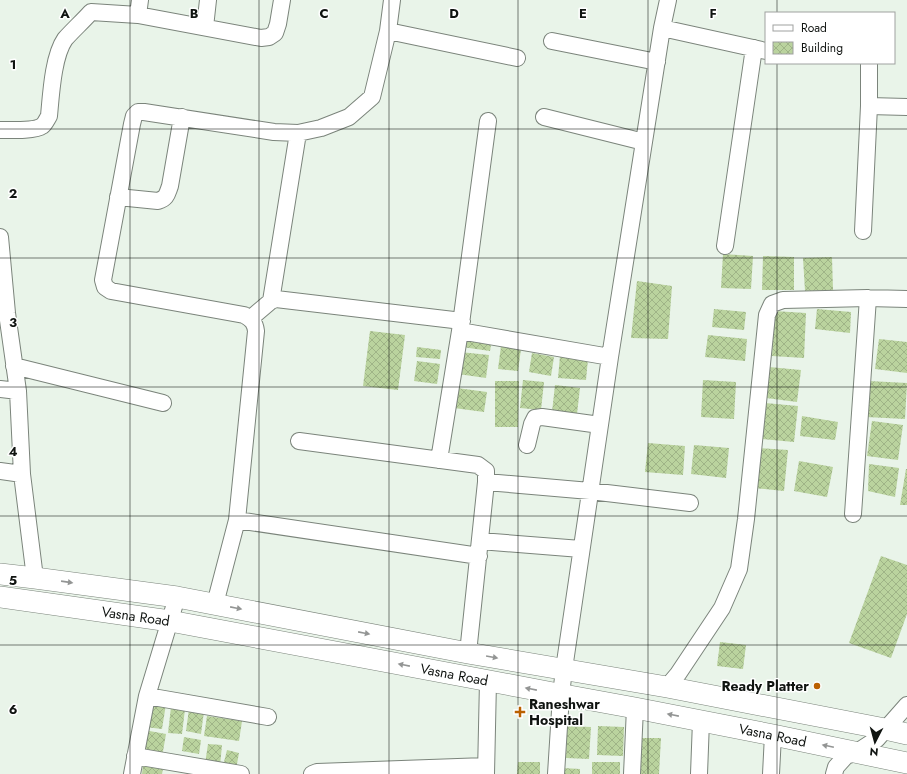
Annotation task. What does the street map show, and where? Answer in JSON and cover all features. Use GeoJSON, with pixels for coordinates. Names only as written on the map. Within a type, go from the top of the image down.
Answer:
{"type":"FeatureCollection","features":[{"type":"Feature","properties":{"kind":"main road","name":"Vasna Road"},"geometry":{"type":"LineString","coordinates":[[0,574],[177,597],[468,653],[667,687],[907,734]]}},
{"type":"Feature","properties":{"kind":"main road","name":"Vasna Road"},"geometry":{"type":"LineString","coordinates":[[0,597],[170,621],[635,708],[907,763]]}},
{"type":"Feature","properties":{"kind":"street"},"geometry":{"type":"LineString","coordinates":[[205,27],[208,0]]}},
{"type":"Feature","properties":{"kind":"street"},"geometry":{"type":"LineString","coordinates":[[0,130],[33,129],[41,127],[46,122],[49,116],[58,53],[65,40],[91,12],[139,7],[205,27],[261,38],[269,37],[276,33],[282,0]]}},
{"type":"Feature","properties":{"kind":"street"},"geometry":{"type":"LineString","coordinates":[[215,604],[237,520],[256,331],[255,324],[251,318],[244,314],[111,291],[105,287],[103,280],[134,116],[138,112],[144,112],[274,132],[298,133],[321,128],[349,117],[372,97],[388,31],[392,0]]}},
{"type":"Feature","properties":{"kind":"street"},"geometry":{"type":"LineString","coordinates":[[556,774],[561,695],[581,549],[662,28],[668,0]]}},
{"type":"Feature","properties":{"kind":"street"},"geometry":{"type":"LineString","coordinates":[[662,28],[760,49],[725,246]]}},
{"type":"Feature","properties":{"kind":"street"},"geometry":{"type":"LineString","coordinates":[[388,31],[517,58]]}},
{"type":"Feature","properties":{"kind":"street"},"geometry":{"type":"LineString","coordinates":[[552,41],[657,62]]}},
{"type":"Feature","properties":{"kind":"street"},"geometry":{"type":"LineString","coordinates":[[863,231],[869,64]]}},
{"type":"Feature","properties":{"kind":"street"},"geometry":{"type":"LineString","coordinates":[[868,106],[907,107]]}},
{"type":"Feature","properties":{"kind":"street"},"geometry":{"type":"LineString","coordinates":[[118,197],[158,201],[164,199],[170,186],[182,117]]}},
{"type":"Feature","properties":{"kind":"street"},"geometry":{"type":"LineString","coordinates":[[544,117],[644,142]]}},
{"type":"Feature","properties":{"kind":"street"},"geometry":{"type":"LineString","coordinates":[[439,460],[461,326],[488,121]]}},
{"type":"Feature","properties":{"kind":"street"},"geometry":{"type":"LineString","coordinates":[[271,301],[298,133]]}},
{"type":"Feature","properties":{"kind":"street"},"geometry":{"type":"LineString","coordinates":[[0,236],[4,313],[18,392],[22,474],[35,578]]}},
{"type":"Feature","properties":{"kind":"street"},"geometry":{"type":"LineString","coordinates":[[853,514],[868,298]]}},
{"type":"Feature","properties":{"kind":"street"},"geometry":{"type":"LineString","coordinates":[[667,687],[722,608],[739,569],[746,519],[767,315],[772,304],[783,300],[868,298],[907,299]]}},
{"type":"Feature","properties":{"kind":"street"},"geometry":{"type":"LineString","coordinates":[[251,318],[271,301],[276,299],[461,326],[610,357]]}},
{"type":"Feature","properties":{"kind":"street"},"geometry":{"type":"LineString","coordinates":[[14,366],[163,403]]}},
{"type":"Feature","properties":{"kind":"street"},"geometry":{"type":"LineString","coordinates":[[0,389],[18,392]]}},
{"type":"Feature","properties":{"kind":"street"},"geometry":{"type":"LineString","coordinates":[[528,445],[532,424],[535,418],[542,417],[600,425]]}},
{"type":"Feature","properties":{"kind":"street"},"geometry":{"type":"LineString","coordinates":[[298,441],[478,465],[486,471],[468,653]]}},
{"type":"Feature","properties":{"kind":"street"},"geometry":{"type":"LineString","coordinates":[[0,471],[22,474]]}},
{"type":"Feature","properties":{"kind":"street"},"geometry":{"type":"LineString","coordinates":[[486,482],[590,491],[690,503]]}},
{"type":"Feature","properties":{"kind":"street"},"geometry":{"type":"LineString","coordinates":[[237,520],[479,548],[581,549]]}},
{"type":"Feature","properties":{"kind":"street"},"geometry":{"type":"LineString","coordinates":[[132,774],[148,696],[177,597]]}},
{"type":"Feature","properties":{"kind":"street"},"geometry":{"type":"LineString","coordinates":[[312,774],[317,772],[486,770],[488,681]]}},
{"type":"Feature","properties":{"kind":"street"},"geometry":{"type":"LineString","coordinates":[[148,696],[268,717]]}},
{"type":"Feature","properties":{"kind":"street"},"geometry":{"type":"LineString","coordinates":[[834,774],[836,767],[846,756],[857,752],[877,739],[907,705]]}},
{"type":"Feature","properties":{"kind":"street"},"geometry":{"type":"LineString","coordinates":[[632,774],[635,708]]}},
{"type":"Feature","properties":{"kind":"street"},"geometry":{"type":"LineString","coordinates":[[699,774],[701,721]]}},
{"type":"Feature","properties":{"kind":"street"},"geometry":{"type":"LineString","coordinates":[[771,774],[773,735]]}},
{"type":"Feature","properties":{"kind":"street"},"geometry":{"type":"LineString","coordinates":[[136,756],[241,774]]}},
{"type":"Feature","properties":{"kind":"building"},"geometry":{"type":"Polygon","coordinates":[[[723,254],[753,256],[751,289],[721,288],[723,254]]]}},
{"type":"Feature","properties":{"kind":"building"},"geometry":{"type":"Polygon","coordinates":[[[763,256],[794,257],[794,290],[762,290],[763,256]]]}},
{"type":"Feature","properties":{"kind":"building"},"geometry":{"type":"Polygon","coordinates":[[[832,257],[833,290],[805,291],[803,258],[832,257]]]}},
{"type":"Feature","properties":{"kind":"building"},"geometry":{"type":"Polygon","coordinates":[[[637,281],[672,286],[668,339],[631,338],[637,281]]]}},
{"type":"Feature","properties":{"kind":"building"},"geometry":{"type":"Polygon","coordinates":[[[714,309],[746,312],[744,330],[712,327],[714,309]]]}},
{"type":"Feature","properties":{"kind":"building"},"geometry":{"type":"Polygon","coordinates":[[[817,309],[851,312],[850,333],[815,329],[817,309]]]}},
{"type":"Feature","properties":{"kind":"building"},"geometry":{"type":"Polygon","coordinates":[[[774,311],[806,313],[804,358],[772,356],[774,311]]]}},
{"type":"Feature","properties":{"kind":"building"},"geometry":{"type":"Polygon","coordinates":[[[370,331],[405,335],[398,390],[363,386],[370,331]]]}},
{"type":"Feature","properties":{"kind":"building"},"geometry":{"type":"Polygon","coordinates":[[[463,335],[492,339],[490,351],[462,347],[463,335]]]}},
{"type":"Feature","properties":{"kind":"building"},"geometry":{"type":"Polygon","coordinates":[[[708,335],[747,339],[745,361],[705,357],[708,335]]]}},
{"type":"Feature","properties":{"kind":"building"},"geometry":{"type":"Polygon","coordinates":[[[879,339],[907,342],[907,373],[875,369],[879,339]]]}},
{"type":"Feature","properties":{"kind":"building"},"geometry":{"type":"Polygon","coordinates":[[[501,346],[521,349],[518,371],[498,369],[501,346]]]}},
{"type":"Feature","properties":{"kind":"building"},"geometry":{"type":"Polygon","coordinates":[[[417,347],[441,350],[440,359],[416,357],[417,347]]]}},
{"type":"Feature","properties":{"kind":"building"},"geometry":{"type":"Polygon","coordinates":[[[460,352],[489,355],[486,378],[458,374],[460,352]]]}},
{"type":"Feature","properties":{"kind":"building"},"geometry":{"type":"Polygon","coordinates":[[[532,353],[554,357],[551,376],[529,372],[532,353]]]}},
{"type":"Feature","properties":{"kind":"building"},"geometry":{"type":"Polygon","coordinates":[[[560,356],[588,359],[586,380],[558,378],[560,356]]]}},
{"type":"Feature","properties":{"kind":"building"},"geometry":{"type":"Polygon","coordinates":[[[417,361],[440,364],[437,384],[414,381],[417,361]]]}},
{"type":"Feature","properties":{"kind":"building"},"geometry":{"type":"Polygon","coordinates":[[[769,367],[801,370],[797,402],[766,398],[769,367]]]}},
{"type":"Feature","properties":{"kind":"building"},"geometry":{"type":"Polygon","coordinates":[[[523,380],[544,382],[541,410],[520,408],[523,380]]]}},
{"type":"Feature","properties":{"kind":"building"},"geometry":{"type":"Polygon","coordinates":[[[703,380],[736,382],[734,419],[701,417],[703,380]]]}},
{"type":"Feature","properties":{"kind":"building"},"geometry":{"type":"Polygon","coordinates":[[[495,381],[519,381],[518,427],[495,427],[495,381]]]}},
{"type":"Feature","properties":{"kind":"building"},"geometry":{"type":"Polygon","coordinates":[[[869,381],[907,383],[905,419],[866,417],[869,381]]]}},
{"type":"Feature","properties":{"kind":"building"},"geometry":{"type":"Polygon","coordinates":[[[555,385],[580,388],[577,414],[552,412],[555,385]]]}},
{"type":"Feature","properties":{"kind":"building"},"geometry":{"type":"Polygon","coordinates":[[[457,388],[487,392],[484,412],[454,408],[457,388]]]}},
{"type":"Feature","properties":{"kind":"building"},"geometry":{"type":"Polygon","coordinates":[[[765,403],[798,406],[794,442],[762,439],[765,403]]]}},
{"type":"Feature","properties":{"kind":"building"},"geometry":{"type":"Polygon","coordinates":[[[802,416],[838,422],[835,440],[800,436],[802,416]]]}},
{"type":"Feature","properties":{"kind":"building"},"geometry":{"type":"Polygon","coordinates":[[[872,421],[903,425],[898,460],[867,456],[872,421]]]}},
{"type":"Feature","properties":{"kind":"building"},"geometry":{"type":"Polygon","coordinates":[[[648,443],[685,446],[683,475],[645,472],[648,443]]]}},
{"type":"Feature","properties":{"kind":"building"},"geometry":{"type":"Polygon","coordinates":[[[694,445],[729,448],[726,478],[691,474],[694,445]]]}},
{"type":"Feature","properties":{"kind":"building"},"geometry":{"type":"Polygon","coordinates":[[[757,448],[788,450],[784,491],[754,488],[757,448]]]}},
{"type":"Feature","properties":{"kind":"building"},"geometry":{"type":"Polygon","coordinates":[[[799,461],[833,467],[827,497],[794,491],[799,461]]]}},
{"type":"Feature","properties":{"kind":"building"},"geometry":{"type":"Polygon","coordinates":[[[869,464],[899,468],[895,497],[868,491],[869,464]]]}},
{"type":"Feature","properties":{"kind":"building"},"geometry":{"type":"Polygon","coordinates":[[[906,469],[907,505],[900,505],[906,469]]]}},
{"type":"Feature","properties":{"kind":"building"},"geometry":{"type":"Polygon","coordinates":[[[881,556],[907,565],[907,614],[891,658],[849,643],[881,556]]]}},
{"type":"Feature","properties":{"kind":"building"},"geometry":{"type":"Polygon","coordinates":[[[720,642],[746,645],[743,669],[717,666],[720,642]]]}},
{"type":"Feature","properties":{"kind":"building"},"geometry":{"type":"Polygon","coordinates":[[[149,702],[166,704],[162,729],[145,727],[149,702]]]}},
{"type":"Feature","properties":{"kind":"building"},"geometry":{"type":"Polygon","coordinates":[[[171,707],[185,709],[182,734],[168,733],[171,707]]]}},
{"type":"Feature","properties":{"kind":"building"},"geometry":{"type":"Polygon","coordinates":[[[189,709],[204,711],[201,734],[186,731],[189,709]]]}},
{"type":"Feature","properties":{"kind":"building"},"geometry":{"type":"Polygon","coordinates":[[[207,716],[242,721],[239,741],[204,736],[207,716]]]}},
{"type":"Feature","properties":{"kind":"building"},"geometry":{"type":"Polygon","coordinates":[[[567,726],[591,727],[589,759],[566,758],[567,726]]]}},
{"type":"Feature","properties":{"kind":"building"},"geometry":{"type":"Polygon","coordinates":[[[598,726],[624,727],[623,756],[597,755],[598,726]]]}},
{"type":"Feature","properties":{"kind":"building"},"geometry":{"type":"Polygon","coordinates":[[[144,730],[166,734],[162,757],[140,753],[144,730]]]}},
{"type":"Feature","properties":{"kind":"building"},"geometry":{"type":"Polygon","coordinates":[[[184,737],[201,740],[199,754],[182,751],[184,737]]]}},
{"type":"Feature","properties":{"kind":"building"},"geometry":{"type":"Polygon","coordinates":[[[639,738],[661,738],[659,774],[638,774],[639,738]]]}},
{"type":"Feature","properties":{"kind":"building"},"geometry":{"type":"Polygon","coordinates":[[[208,744],[222,745],[220,766],[205,764],[208,744]]]}},
{"type":"Feature","properties":{"kind":"building"},"geometry":{"type":"Polygon","coordinates":[[[227,750],[239,753],[236,769],[223,766],[227,750]]]}},
{"type":"Feature","properties":{"kind":"building"},"geometry":{"type":"Polygon","coordinates":[[[518,762],[540,762],[540,774],[517,774],[518,762]]]}},
{"type":"Feature","properties":{"kind":"building"},"geometry":{"type":"Polygon","coordinates":[[[592,762],[620,762],[620,774],[592,774],[592,762]]]}},
{"type":"Feature","properties":{"kind":"building"},"geometry":{"type":"Polygon","coordinates":[[[143,766],[163,769],[162,774],[142,774],[143,766]]]}},
{"type":"Feature","properties":{"kind":"building"},"geometry":{"type":"Polygon","coordinates":[[[563,768],[580,769],[580,774],[562,774],[563,768]]]}},
{"type":"Feature","properties":{"kind":"place","name":"Ready Platter"},"geometry":{"type":"Point","coordinates":[817,686]}},
{"type":"Feature","properties":{"kind":"place","name":"Raneshwar Hospital"},"geometry":{"type":"Point","coordinates":[520,712]}}]}
